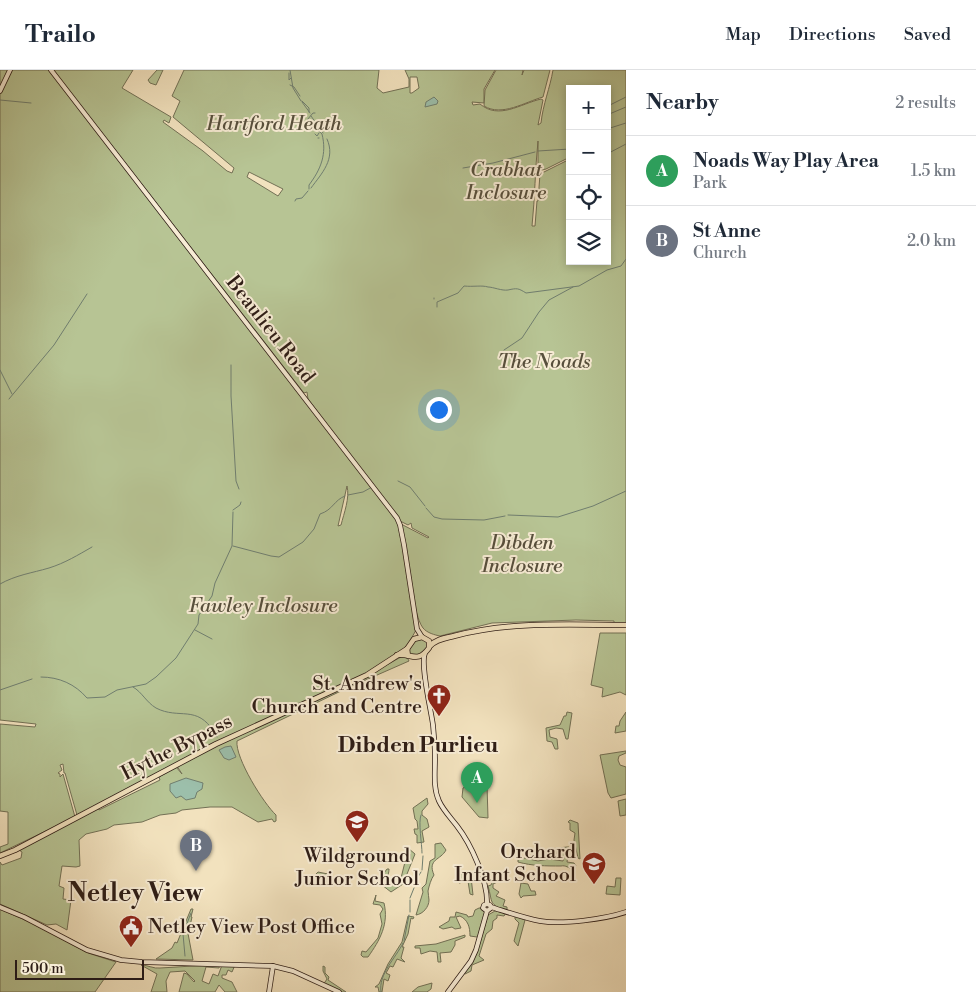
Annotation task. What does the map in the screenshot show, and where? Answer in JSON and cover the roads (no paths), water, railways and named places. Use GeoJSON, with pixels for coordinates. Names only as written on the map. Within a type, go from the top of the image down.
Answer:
{"type":"FeatureCollection","features":[{"type":"Feature","properties":{"kind":"main road"},"geometry":{"type":"LineString","coordinates":[[396,656],[416,658],[425,653],[435,642],[482,629],[512,625],[626,625]]}},
{"type":"Feature","properties":{"kind":"main road"},"geometry":{"type":"LineString","coordinates":[[424,638],[430,646]]}},
{"type":"Feature","properties":{"kind":"main road"},"geometry":{"type":"LineString","coordinates":[[408,656],[406,649],[414,639],[442,639]]}},
{"type":"Feature","properties":{"kind":"main road","name":"Hythe Bypass"},"geometry":{"type":"LineString","coordinates":[[0,856],[15,850],[216,744],[367,675],[406,649]]}},
{"type":"Feature","properties":{"kind":"street"},"geometry":{"type":"LineString","coordinates":[[0,90],[10,70]]}},
{"type":"Feature","properties":{"kind":"street","name":"Beaulieu Road"},"geometry":{"type":"LineString","coordinates":[[51,70],[396,516],[404,545],[417,629],[414,639]]}},
{"type":"Feature","properties":{"kind":"street","name":"Beaulieu Road"},"geometry":{"type":"LineString","coordinates":[[417,629],[424,638]]}},
{"type":"Feature","properties":{"kind":"street"},"geometry":{"type":"LineString","coordinates":[[425,653],[422,664],[433,728],[434,784],[436,794],[443,809],[463,835],[474,857],[486,891],[487,904],[491,907],[541,921],[555,922],[608,918],[626,912]]}},
{"type":"Feature","properties":{"kind":"street"},"geometry":{"type":"LineString","coordinates":[[416,658],[422,664]]}},
{"type":"Feature","properties":{"kind":"street"},"geometry":{"type":"LineString","coordinates":[[487,904],[483,908],[488,911]]}},
{"type":"Feature","properties":{"kind":"street"},"geometry":{"type":"LineString","coordinates":[[0,907],[36,923],[87,950],[120,960],[273,966],[293,972],[339,992]]}},
{"type":"Feature","properties":{"kind":"street"},"geometry":{"type":"LineString","coordinates":[[448,992],[471,961],[491,907]]}},
{"type":"Feature","properties":{"kind":"street"},"geometry":{"type":"LineString","coordinates":[[269,992],[273,966]]}},
{"type":"Feature","properties":{"kind":"waterway"},"geometry":{"type":"LineString","coordinates":[[290,70],[293,88],[301,101]]}},
{"type":"Feature","properties":{"kind":"waterway"},"geometry":{"type":"LineString","coordinates":[[289,73],[289,80],[291,78]]}},
{"type":"Feature","properties":{"kind":"waterway"},"geometry":{"type":"LineString","coordinates":[[290,85],[294,87],[300,96]]}},
{"type":"Feature","properties":{"kind":"waterway"},"geometry":{"type":"LineString","coordinates":[[611,104],[626,97]]}},
{"type":"Feature","properties":{"kind":"waterway"},"geometry":{"type":"LineString","coordinates":[[0,100],[31,103]]}},
{"type":"Feature","properties":{"kind":"waterway"},"geometry":{"type":"LineString","coordinates":[[302,101],[309,108],[309,112]]}},
{"type":"Feature","properties":{"kind":"waterway"},"geometry":{"type":"LineString","coordinates":[[302,102],[310,113]]}},
{"type":"Feature","properties":{"kind":"waterway"},"geometry":{"type":"LineString","coordinates":[[611,113],[626,107]]}},
{"type":"Feature","properties":{"kind":"waterway"},"geometry":{"type":"LineString","coordinates":[[309,189],[309,185],[320,167],[324,148],[322,134],[307,120],[315,113]]}},
{"type":"Feature","properties":{"kind":"waterway"},"geometry":{"type":"LineString","coordinates":[[311,116],[323,133]]}},
{"type":"Feature","properties":{"kind":"waterway"},"geometry":{"type":"LineString","coordinates":[[317,122],[324,131]]}},
{"type":"Feature","properties":{"kind":"waterway"},"geometry":{"type":"LineString","coordinates":[[611,128],[626,123]]}},
{"type":"Feature","properties":{"kind":"waterway"},"geometry":{"type":"LineString","coordinates":[[315,134],[317,136],[319,133]]}},
{"type":"Feature","properties":{"kind":"waterway"},"geometry":{"type":"LineString","coordinates":[[311,188],[329,159],[330,153],[327,139]]}},
{"type":"Feature","properties":{"kind":"waterway"},"geometry":{"type":"LineString","coordinates":[[611,152],[626,144]]}},
{"type":"Feature","properties":{"kind":"waterway"},"geometry":{"type":"LineString","coordinates":[[538,151],[566,149]]}},
{"type":"Feature","properties":{"kind":"waterway"},"geometry":{"type":"LineString","coordinates":[[463,168],[493,163],[535,152]]}},
{"type":"Feature","properties":{"kind":"waterway"},"geometry":{"type":"LineString","coordinates":[[295,201],[302,198],[308,191]]}},
{"type":"Feature","properties":{"kind":"waterway"},"geometry":{"type":"LineString","coordinates":[[437,307],[437,302],[458,293],[464,286],[483,286],[506,290],[517,289],[526,293],[579,286],[607,270],[621,266],[626,259]]}},
{"type":"Feature","properties":{"kind":"waterway"},"geometry":{"type":"LineString","coordinates":[[504,350],[522,338],[549,300],[573,287]]}},
{"type":"Feature","properties":{"kind":"waterway"},"geometry":{"type":"LineString","coordinates":[[9,399],[54,345],[87,294]]}},
{"type":"Feature","properties":{"kind":"waterway"},"geometry":{"type":"LineString","coordinates":[[231,365],[236,481],[239,489]]}},
{"type":"Feature","properties":{"kind":"waterway"},"geometry":{"type":"LineString","coordinates":[[0,370],[12,394]]}},
{"type":"Feature","properties":{"kind":"waterway"},"geometry":{"type":"LineString","coordinates":[[398,481],[410,487],[425,506]]}},
{"type":"Feature","properties":{"kind":"waterway"},"geometry":{"type":"LineString","coordinates":[[348,495],[363,492],[372,487]]}},
{"type":"Feature","properties":{"kind":"waterway"},"geometry":{"type":"LineString","coordinates":[[508,515],[558,517],[593,506],[626,491]]}},
{"type":"Feature","properties":{"kind":"waterway"},"geometry":{"type":"LineString","coordinates":[[233,546],[279,557],[303,542],[314,529],[320,514],[345,496]]}},
{"type":"Feature","properties":{"kind":"waterway"},"geometry":{"type":"LineString","coordinates":[[233,510],[241,502]]}},
{"type":"Feature","properties":{"kind":"waterway"},"geometry":{"type":"LineString","coordinates":[[426,508],[434,517],[442,519],[484,520],[505,516]]}},
{"type":"Feature","properties":{"kind":"waterway"},"geometry":{"type":"LineString","coordinates":[[41,677],[54,678],[66,682],[87,698],[105,697],[117,690],[146,684],[156,677],[176,658],[198,624],[199,615],[212,596],[215,583],[232,546],[233,512]]}},
{"type":"Feature","properties":{"kind":"waterway"},"geometry":{"type":"LineString","coordinates":[[0,584],[18,576],[60,564],[92,547]]}},
{"type":"Feature","properties":{"kind":"waterway"},"geometry":{"type":"LineString","coordinates":[[195,630],[212,639]]}},
{"type":"Feature","properties":{"kind":"waterway"},"geometry":{"type":"LineString","coordinates":[[0,690],[32,679]]}},
{"type":"Feature","properties":{"kind":"waterway"},"geometry":{"type":"LineString","coordinates":[[133,687],[156,708],[172,713],[194,715],[208,723],[214,732]]}},
{"type":"Feature","properties":{"kind":"waterway"},"geometry":{"type":"LineString","coordinates":[[215,733],[217,737]]}},
{"type":"Feature","properties":{"kind":"waterway"},"geometry":{"type":"LineString","coordinates":[[421,815],[422,853]]}},
{"type":"Feature","properties":{"kind":"waterway"},"geometry":{"type":"LineString","coordinates":[[422,870],[423,856]]}},
{"type":"Feature","properties":{"kind":"waterway"},"geometry":{"type":"LineString","coordinates":[[415,885],[421,872]]}},
{"type":"Feature","properties":{"kind":"waterway"},"geometry":{"type":"LineString","coordinates":[[410,898],[414,888]]}},
{"type":"Feature","properties":{"kind":"waterway"},"geometry":{"type":"LineString","coordinates":[[410,900],[410,912]]}},
{"type":"Feature","properties":{"kind":"waterway"},"geometry":{"type":"LineString","coordinates":[[185,956],[183,934],[191,913]]}},
{"type":"Feature","properties":{"kind":"waterway"},"geometry":{"type":"LineString","coordinates":[[404,941],[409,915]]}},
{"type":"Feature","properties":{"kind":"waterway"},"geometry":{"type":"LineString","coordinates":[[381,992],[382,979],[403,943]]}},
{"type":"Feature","properties":{"kind":"place","name":"St. Andrew's Church and Centre"},"geometry":{"type":"Point","coordinates":[439,717]}},
{"type":"Feature","properties":{"kind":"place","name":"Noads Way Play Area"},"geometry":{"type":"Point","coordinates":[477,803]}},
{"type":"Feature","properties":{"kind":"place","name":"Wildground Junior School"},"geometry":{"type":"Point","coordinates":[357,843]}},
{"type":"Feature","properties":{"kind":"place","name":"St Anne"},"geometry":{"type":"Point","coordinates":[196,871]}},
{"type":"Feature","properties":{"kind":"place","name":"Orchard Infant School"},"geometry":{"type":"Point","coordinates":[594,885]}},
{"type":"Feature","properties":{"kind":"place","name":"Netley View Post Office"},"geometry":{"type":"Point","coordinates":[131,948]}},
{"type":"Feature","properties":{"kind":"district","name":"Dibden Purlieu"},"geometry":{"type":"Point","coordinates":[418,745]}},
{"type":"Feature","properties":{"kind":"district","name":"Netley View"},"geometry":{"type":"Point","coordinates":[135,893]}},
{"type":"Feature","properties":{"kind":"park label","name":"Hartford Heath"},"geometry":{"type":"Point","coordinates":[274,124]}},
{"type":"Feature","properties":{"kind":"park label","name":"Crabhat Inclosure"},"geometry":{"type":"Point","coordinates":[506,182]}},
{"type":"Feature","properties":{"kind":"park label","name":"The Noads"},"geometry":{"type":"Point","coordinates":[544,362]}},
{"type":"Feature","properties":{"kind":"park label","name":"Dibden Inclosure"},"geometry":{"type":"Point","coordinates":[522,554]}},
{"type":"Feature","properties":{"kind":"park label","name":"Fawley Inclosure"},"geometry":{"type":"Point","coordinates":[263,606]}}]}
